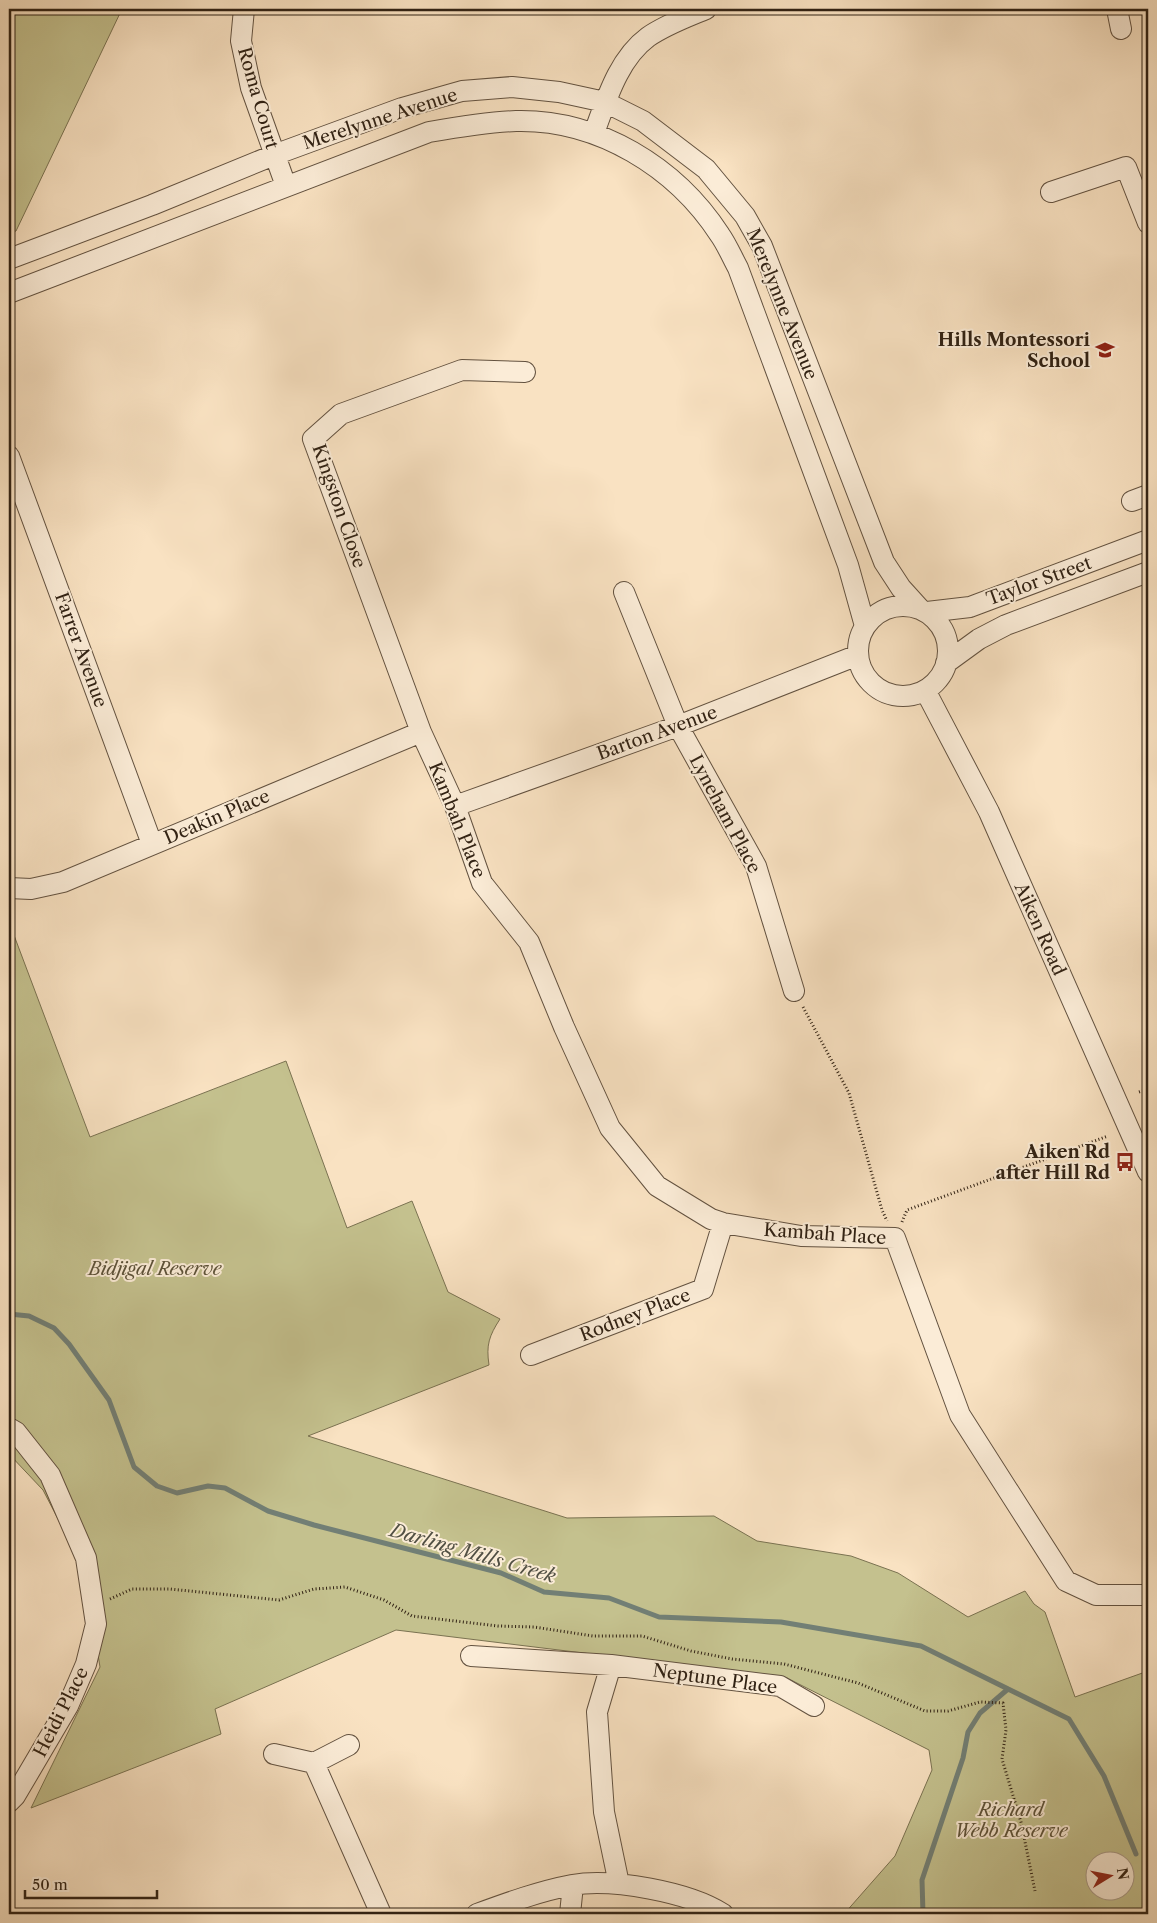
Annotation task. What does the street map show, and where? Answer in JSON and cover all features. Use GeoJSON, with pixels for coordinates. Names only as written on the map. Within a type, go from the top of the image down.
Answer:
{"type":"FeatureCollection","features":[{"type":"Feature","properties":{"kind":"street","name":"Roma Court"},"geometry":{"type":"LineString","coordinates":[[244,9],[241,41],[251,88],[286,186]]}},
{"type":"Feature","properties":{"kind":"street"},"geometry":{"type":"LineString","coordinates":[[594,133],[614,79],[622,66],[647,38],[682,19],[706,9]]}},
{"type":"Feature","properties":{"kind":"street"},"geometry":{"type":"LineString","coordinates":[[1118,9],[1121,30]]}},
{"type":"Feature","properties":{"kind":"street","name":"Merelynne Avenue"},"geometry":{"type":"LineString","coordinates":[[9,259],[274,155],[402,108],[462,91],[512,87],[559,92],[605,102],[643,121],[677,145],[706,169],[745,216],[762,246],[884,562],[901,588],[923,611]]}},
{"type":"Feature","properties":{"kind":"street","name":"Merelynne Avenue"},"geometry":{"type":"LineString","coordinates":[[9,293],[429,132],[478,124],[518,121],[556,124],[594,133],[634,152],[670,178],[698,206],[719,234],[738,268],[848,565],[865,626]]}},
{"type":"Feature","properties":{"kind":"street"},"geometry":{"type":"LineString","coordinates":[[1051,192],[1126,168],[1148,224]]}},
{"type":"Feature","properties":{"kind":"street"},"geometry":{"type":"LineString","coordinates":[[719,234],[745,216]]}},
{"type":"Feature","properties":{"kind":"street"},"geometry":{"type":"LineString","coordinates":[[774,366],[804,356]]}},
{"type":"Feature","properties":{"kind":"street","name":"Kingston Close"},"geometry":{"type":"LineString","coordinates":[[421,732],[313,439],[342,414],[462,370],[526,372]]}},
{"type":"Feature","properties":{"kind":"street","name":"Farrer Avenue"},"geometry":{"type":"LineString","coordinates":[[9,456],[152,844]]}},
{"type":"Feature","properties":{"kind":"street","name":"Taylor Street"},"geometry":{"type":"LineString","coordinates":[[923,611],[970,607],[1148,540]]}},
{"type":"Feature","properties":{"kind":"street","name":"Taylor Street"},"geometry":{"type":"LineString","coordinates":[[946,663],[979,639],[1006,625],[1148,572]]}},
{"type":"Feature","properties":{"kind":"street","name":"Lyneham Place"},"geometry":{"type":"LineString","coordinates":[[624,592],[678,726],[756,866],[794,990]]}},
{"type":"Feature","properties":{"kind":"street"},"geometry":{"type":"LineString","coordinates":[[905,606],[923,611],[937,622],[945,634],[948,648],[946,663],[938,678],[925,690],[911,695],[896,696],[882,691],[870,682],[862,670],[858,655],[859,640],[865,626],[876,615],[889,608],[905,606]]}},
{"type":"Feature","properties":{"kind":"street","name":"Barton Avenue"},"geometry":{"type":"LineString","coordinates":[[455,806],[678,726],[858,655]]}},
{"type":"Feature","properties":{"kind":"street","name":"Aiken Road"},"geometry":{"type":"LineString","coordinates":[[925,690],[989,812],[1148,1172]]}},
{"type":"Feature","properties":{"kind":"street","name":"Kambah Place"},"geometry":{"type":"LineString","coordinates":[[421,732],[455,806],[482,883],[529,942],[564,1027],[610,1128],[657,1186],[711,1220],[723,1223],[801,1236],[895,1238],[960,1415],[1066,1581],[1096,1595],[1148,1595]]}},
{"type":"Feature","properties":{"kind":"street","name":"Deakin Place"},"geometry":{"type":"LineString","coordinates":[[9,888],[31,889],[62,882],[421,732]]}},
{"type":"Feature","properties":{"kind":"street","name":"Rodney Place"},"geometry":{"type":"LineString","coordinates":[[531,1355],[703,1289],[723,1223]]}},
{"type":"Feature","properties":{"kind":"street","name":"Heidi Place"},"geometry":{"type":"LineString","coordinates":[[9,1428],[16,1432],[50,1475],[86,1558],[96,1624],[86,1664],[68,1706],[15,1796],[9,1802]]}},
{"type":"Feature","properties":{"kind":"street","name":"Neptune Place"},"geometry":{"type":"LineString","coordinates":[[471,1656],[611,1665],[780,1686],[814,1706]]}},
{"type":"Feature","properties":{"kind":"street"},"geometry":{"type":"LineString","coordinates":[[611,1665],[597,1712],[604,1812],[619,1884]]}},
{"type":"Feature","properties":{"kind":"street"},"geometry":{"type":"LineString","coordinates":[[274,1754],[314,1763],[349,1745]]}},
{"type":"Feature","properties":{"kind":"street"},"geometry":{"type":"LineString","coordinates":[[314,1763],[381,1914]]}},
{"type":"Feature","properties":{"kind":"street"},"geometry":{"type":"LineString","coordinates":[[477,1914],[507,1903],[573,1885],[619,1884],[665,1892],[711,1906],[723,1914]]}},
{"type":"Feature","properties":{"kind":"street"},"geometry":{"type":"LineString","coordinates":[[570,1914],[573,1885]]}},
{"type":"Feature","properties":{"kind":"path"},"geometry":{"type":"LineString","coordinates":[[794,990],[849,1093],[882,1210],[895,1238]]}},
{"type":"Feature","properties":{"kind":"path"},"geometry":{"type":"LineString","coordinates":[[1139,1092],[1148,1089]]}},
{"type":"Feature","properties":{"kind":"path"},"geometry":{"type":"LineString","coordinates":[[895,1238],[907,1210],[1108,1136]]}},
{"type":"Feature","properties":{"kind":"green space"},"geometry":{"type":"Polygon","coordinates":[[[9,9],[122,9],[16,231],[9,233],[9,9]]]}},
{"type":"Feature","properties":{"kind":"green space"},"geometry":{"type":"Polygon","coordinates":[[[9,922],[90,1137],[286,1061],[347,1228],[412,1201],[448,1292],[500,1319],[489,1341],[489,1365],[308,1436],[567,1518],[714,1516],[757,1541],[851,1556],[898,1573],[968,1617],[1025,1591],[1034,1604],[1045,1612],[1075,1697],[1148,1671],[1148,1898],[1141,1914],[844,1914],[895,1856],[932,1770],[929,1750],[787,1678],[396,1630],[215,1709],[221,1734],[31,1808],[100,1667],[84,1569],[43,1490],[9,1454],[9,922]]]}},
{"type":"Feature","properties":{"kind":"waterway","name":"Darling Mills Creek"},"geometry":{"type":"LineString","coordinates":[[9,1314],[29,1316],[54,1328],[69,1344],[109,1400],[134,1467],[157,1486],[177,1493],[208,1486],[225,1488],[268,1511],[314,1525],[501,1573],[544,1592],[609,1598],[659,1617],[781,1622],[921,1646],[1069,1719],[1104,1776],[1136,1854]]}},
{"type":"Feature","properties":{"kind":"waterway"},"geometry":{"type":"LineString","coordinates":[[923,1914],[922,1880],[963,1758],[968,1732],[980,1713],[1008,1689]]}},
{"type":"Feature","properties":{"kind":"place","name":"Hills Montessori School"},"geometry":{"type":"Point","coordinates":[1105,350]}},
{"type":"Feature","properties":{"kind":"place","name":"Aiken Rd after Hill Rd"},"geometry":{"type":"Point","coordinates":[1125,1162]}},
{"type":"Feature","properties":{"kind":"park label","name":"Bidjigal Reserve"},"geometry":{"type":"Point","coordinates":[155,1269]}},
{"type":"Feature","properties":{"kind":"park label","name":"Richard Webb Reserve"},"geometry":{"type":"Point","coordinates":[1011,1820]}}]}
